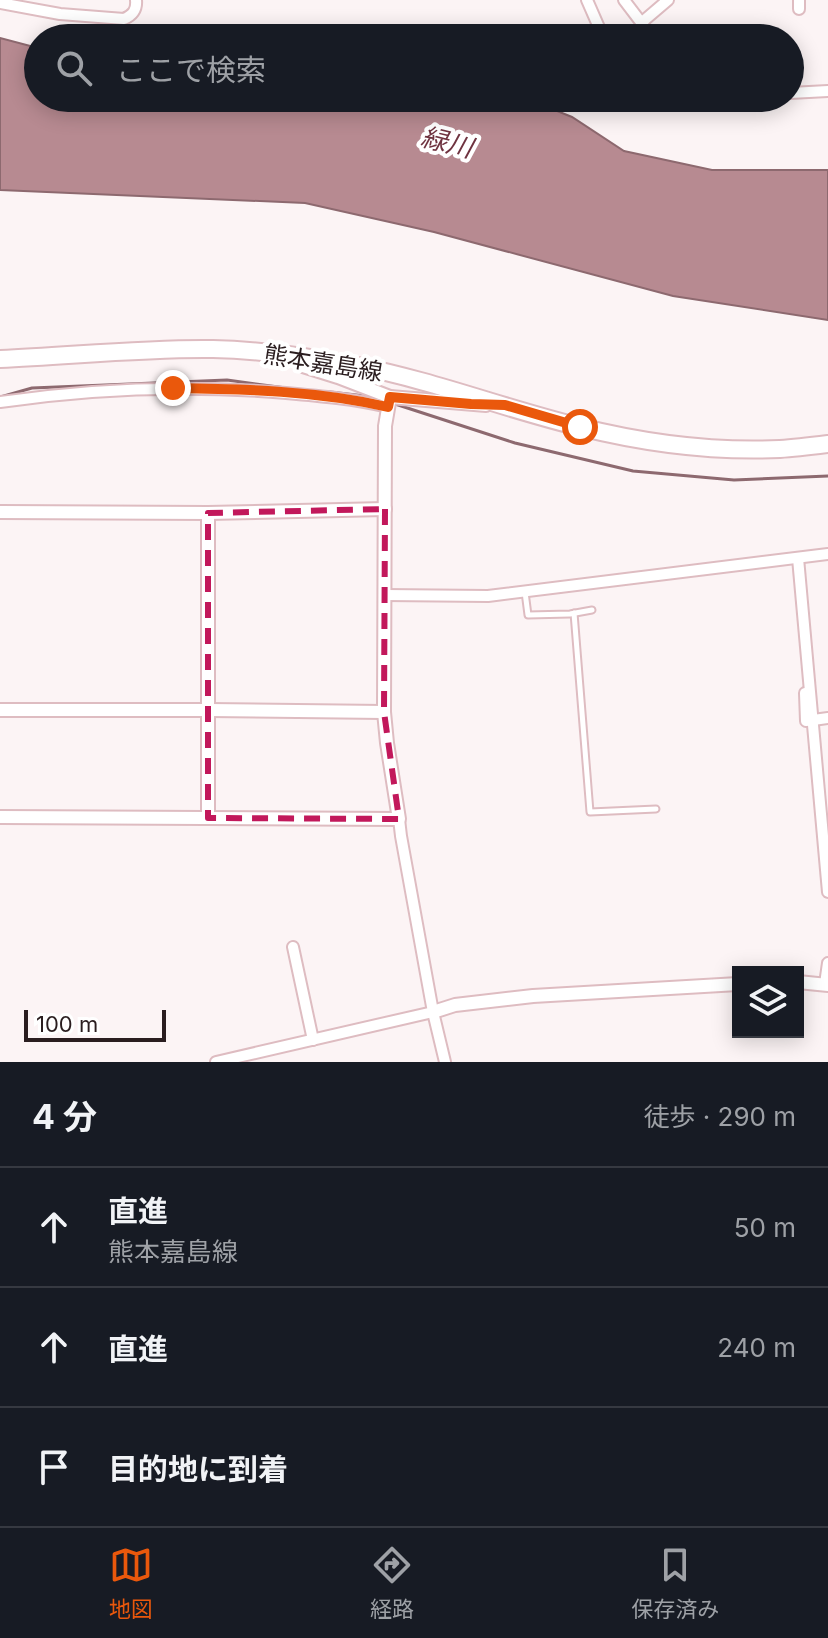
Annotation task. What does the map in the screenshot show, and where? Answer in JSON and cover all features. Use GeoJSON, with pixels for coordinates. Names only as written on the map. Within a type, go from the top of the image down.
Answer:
{"type":"FeatureCollection","features":[{"type":"Feature","properties":{"kind":"main road","name":"熊本嘉島線"},"geometry":{"type":"LineString","coordinates":[[0,359],[175,349],[299,356],[403,376],[580,427],[661,442],[779,449],[828,444]]}},
{"type":"Feature","properties":{"kind":"street"},"geometry":{"type":"LineString","coordinates":[[0,3],[60,14],[124,19],[132,15],[137,7],[136,0]]}},
{"type":"Feature","properties":{"kind":"street"},"geometry":{"type":"LineString","coordinates":[[587,0],[598,24]]}},
{"type":"Feature","properties":{"kind":"street"},"geometry":{"type":"LineString","coordinates":[[624,0],[641,23],[668,0]]}},
{"type":"Feature","properties":{"kind":"street"},"geometry":{"type":"LineString","coordinates":[[804,92],[828,91]]}},
{"type":"Feature","properties":{"kind":"street"},"geometry":{"type":"LineString","coordinates":[[299,356],[303,366],[338,377],[389,402]]}},
{"type":"Feature","properties":{"kind":"street"},"geometry":{"type":"LineString","coordinates":[[0,402],[67,393],[173,388],[235,389],[389,402],[505,405]]}},
{"type":"Feature","properties":{"kind":"street"},"geometry":{"type":"LineString","coordinates":[[389,402],[385,426],[384,712],[401,836],[445,1062]]}},
{"type":"Feature","properties":{"kind":"street"},"geometry":{"type":"LineString","coordinates":[[0,512],[208,513],[385,509]]}},
{"type":"Feature","properties":{"kind":"street"},"geometry":{"type":"LineString","coordinates":[[208,513],[208,818]]}},
{"type":"Feature","properties":{"kind":"street"},"geometry":{"type":"LineString","coordinates":[[385,595],[488,596],[828,554]]}},
{"type":"Feature","properties":{"kind":"street"},"geometry":{"type":"LineString","coordinates":[[798,558],[806,721],[828,718]]}},
{"type":"Feature","properties":{"kind":"street"},"geometry":{"type":"LineString","coordinates":[[0,710],[384,712]]}},
{"type":"Feature","properties":{"kind":"street"},"geometry":{"type":"LineString","coordinates":[[813,720],[828,892]]}},
{"type":"Feature","properties":{"kind":"street"},"geometry":{"type":"LineString","coordinates":[[0,817],[399,819]]}},
{"type":"Feature","properties":{"kind":"street"},"geometry":{"type":"LineString","coordinates":[[293,947],[313,1040]]}},
{"type":"Feature","properties":{"kind":"street"},"geometry":{"type":"LineString","coordinates":[[804,983],[827,985],[828,963]]}},
{"type":"Feature","properties":{"kind":"street"},"geometry":{"type":"LineString","coordinates":[[216,1062],[236,1060],[455,1005],[533,996],[732,984]]}},
{"type":"Feature","properties":{"kind":"lane"},"geometry":{"type":"LineString","coordinates":[[525,591],[528,615],[592,610]]}},
{"type":"Feature","properties":{"kind":"lane"},"geometry":{"type":"LineString","coordinates":[[574,613],[590,812],[656,809]]}},
{"type":"Feature","properties":{"kind":"highlighted area"},"geometry":{"type":"Polygon","coordinates":[[[385,509],[384,712],[399,819],[208,818],[208,513],[385,509]]]}},
{"type":"Feature","properties":{"kind":"water","name":"緑川"},"geometry":{"type":"Polygon","coordinates":[[[0,38],[24,44],[24,112],[560,112],[624,151],[712,170],[828,170],[828,320],[673,296],[434,232],[305,203],[0,190],[0,38]]]}},
{"type":"Feature","properties":{"kind":"waterway"},"geometry":{"type":"LineString","coordinates":[[0,397],[32,388],[227,380],[286,388]]}},
{"type":"Feature","properties":{"kind":"waterway"},"geometry":{"type":"LineString","coordinates":[[330,392],[374,397]]}},
{"type":"Feature","properties":{"kind":"waterway"},"geometry":{"type":"LineString","coordinates":[[392,403],[515,443],[633,471],[734,480],[828,476]]}},
{"type":"Feature","properties":{"kind":"route"},"geometry":{"type":"LineString","coordinates":[[173,388],[235,389],[327,397],[388,407],[390,397],[505,405],[580,427]]}}]}
